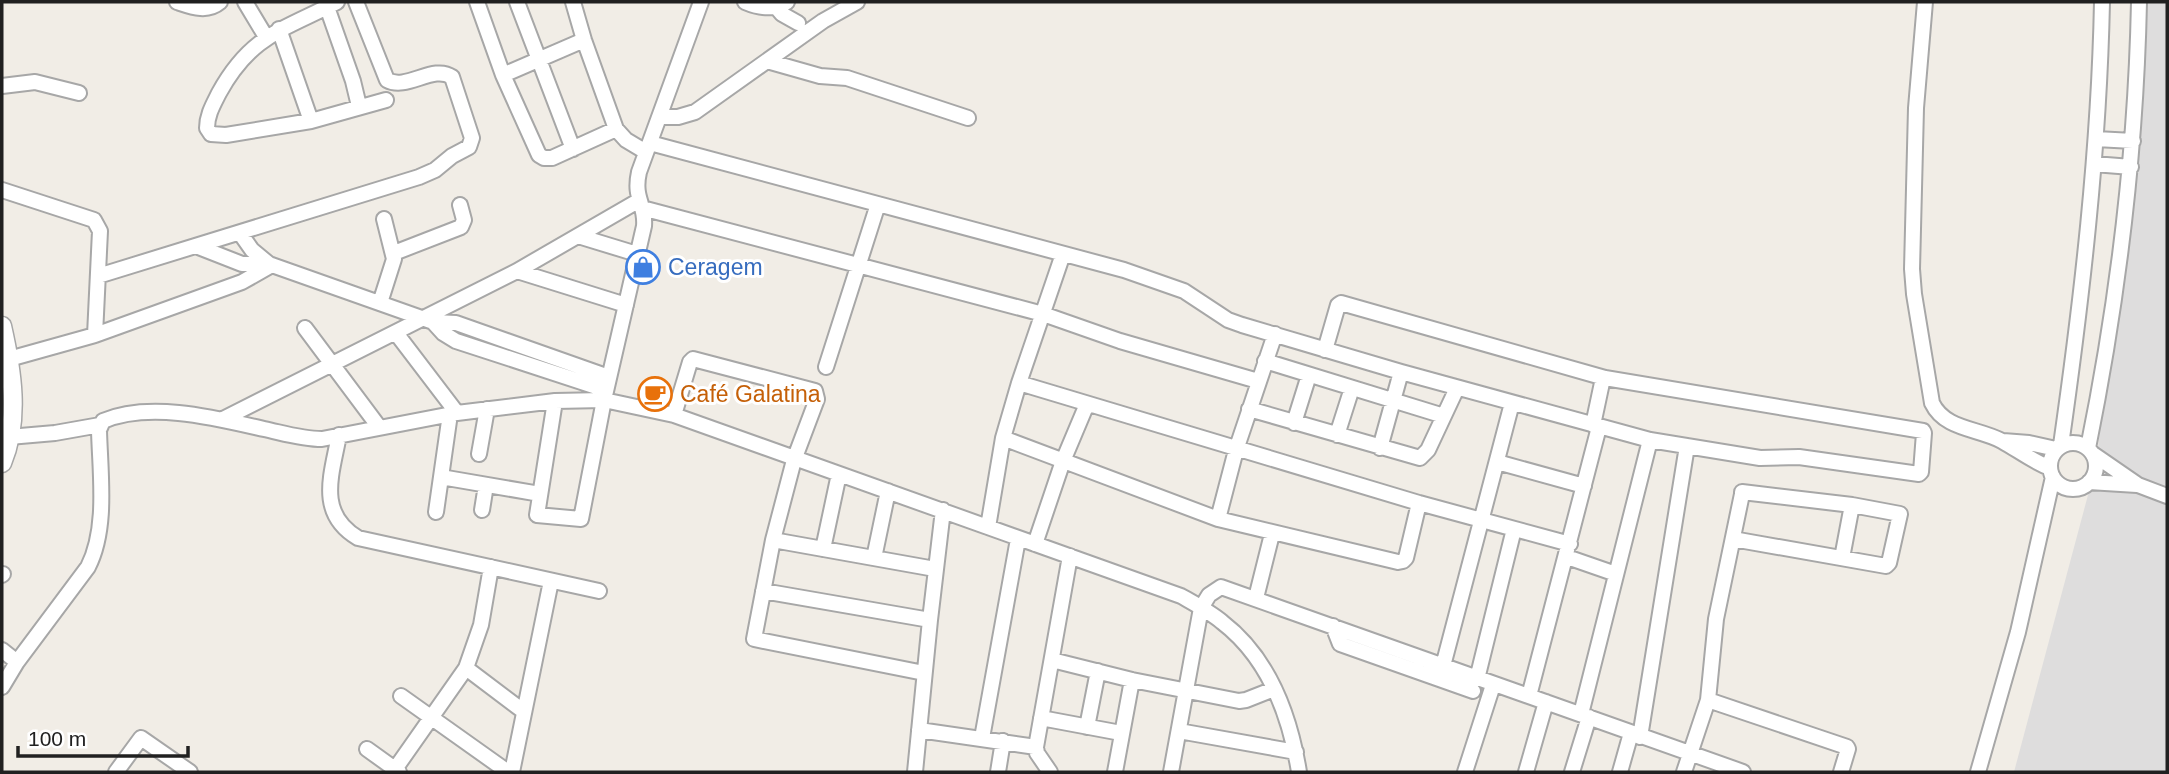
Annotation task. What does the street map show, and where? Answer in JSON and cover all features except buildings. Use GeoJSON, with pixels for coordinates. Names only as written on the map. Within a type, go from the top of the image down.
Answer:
{"type":"FeatureCollection","features":[{"type":"Feature","properties":{"kind":"street"},"geometry":{"type":"LineString","coordinates":[[177,2],[200,8],[214,7],[220,2]]}},
{"type":"Feature","properties":{"kind":"street"},"geometry":{"type":"LineString","coordinates":[[245,2],[272,33],[311,121]]}},
{"type":"Feature","properties":{"kind":"street"},"geometry":{"type":"LineString","coordinates":[[98,276],[425,175],[452,156],[467,150],[471,145],[471,135],[452,77],[443,73],[396,83],[387,80],[356,2]]}},
{"type":"Feature","properties":{"kind":"street"},"geometry":{"type":"LineString","coordinates":[[477,2],[503,75],[539,155],[547,159],[616,129]]}},
{"type":"Feature","properties":{"kind":"street"},"geometry":{"type":"LineString","coordinates":[[517,2],[573,149]]}},
{"type":"Feature","properties":{"kind":"street"},"geometry":{"type":"LineString","coordinates":[[573,2],[616,129],[626,140],[1124,270],[1184,291],[1228,320],[1325,350],[1457,388],[1650,440],[1760,458],[1799,457],[1919,474],[1923,431],[1603,378],[1341,303],[1338,305],[1325,350]]}},
{"type":"Feature","properties":{"kind":"street"},"geometry":{"type":"LineString","coordinates":[[555,401],[539,515],[583,518],[606,389],[644,226],[645,217],[636,187],[701,2]]}},
{"type":"Feature","properties":{"kind":"street"},"geometry":{"type":"LineString","coordinates":[[745,2],[755,6],[782,4],[782,14],[798,23]]}},
{"type":"Feature","properties":{"kind":"street"},"geometry":{"type":"LineString","coordinates":[[660,117],[678,117],[695,112],[823,21],[857,2]]}},
{"type":"Feature","properties":{"kind":"street"},"geometry":{"type":"LineString","coordinates":[[1925,2],[1916,108],[1912,269],[1932,403],[1938,414],[1948,421],[2002,441],[2051,473],[2061,486],[2073,489],[2089,482],[2138,485]]}},
{"type":"Feature","properties":{"kind":"street"},"geometry":{"type":"LineString","coordinates":[[1978,772],[2018,632],[2051,473],[2051,458],[2059,447],[2081,293],[2094,164],[2102,2]]}},
{"type":"Feature","properties":{"kind":"street"},"geometry":{"type":"LineString","coordinates":[[2089,482],[2096,466],[2091,451],[2115,301],[2131,167],[2139,2]]}},
{"type":"Feature","properties":{"kind":"street"},"geometry":{"type":"LineString","coordinates":[[359,106],[332,4],[272,33],[253,46],[223,86],[208,114],[207,128],[211,134],[226,135],[311,121],[386,100]]}},
{"type":"Feature","properties":{"kind":"street"},"geometry":{"type":"LineString","coordinates":[[503,75],[584,40]]}},
{"type":"Feature","properties":{"kind":"street"},"geometry":{"type":"LineString","coordinates":[[766,61],[820,76],[847,78],[968,118]]}},
{"type":"Feature","properties":{"kind":"street"},"geometry":{"type":"LineString","coordinates":[[2,86],[35,82],[79,93]]}},
{"type":"Feature","properties":{"kind":"street"},"geometry":{"type":"LineString","coordinates":[[2096,139],[2133,141]]}},
{"type":"Feature","properties":{"kind":"street"},"geometry":{"type":"LineString","coordinates":[[2094,164],[2131,167]]}},
{"type":"Feature","properties":{"kind":"street"},"geometry":{"type":"LineString","coordinates":[[2,190],[94,220],[100,232],[95,335]]}},
{"type":"Feature","properties":{"kind":"street"},"geometry":{"type":"LineString","coordinates":[[223,419],[396,333],[429,321],[640,204],[1042,314],[1120,341],[1258,381]]}},
{"type":"Feature","properties":{"kind":"street"},"geometry":{"type":"LineString","coordinates":[[826,367],[878,204]]}},
{"type":"Feature","properties":{"kind":"street"},"geometry":{"type":"LineString","coordinates":[[394,253],[461,227],[464,222],[460,205]]}},
{"type":"Feature","properties":{"kind":"street"},"geometry":{"type":"LineString","coordinates":[[380,303],[394,253],[384,219]]}},
{"type":"Feature","properties":{"kind":"street"},"geometry":{"type":"LineString","coordinates":[[240,233],[252,250],[271,265]]}},
{"type":"Feature","properties":{"kind":"street"},"geometry":{"type":"LineString","coordinates":[[578,236],[637,254]]}},
{"type":"Feature","properties":{"kind":"street"},"geometry":{"type":"LineString","coordinates":[[196,246],[243,264],[271,265],[429,321],[456,323],[606,389],[674,415],[794,460],[1164,589],[1223,622],[1248,646],[1264,667],[1296,752],[1299,772]]}},
{"type":"Feature","properties":{"kind":"street"},"geometry":{"type":"LineString","coordinates":[[988,527],[1003,438],[1063,254]]}},
{"type":"Feature","properties":{"kind":"street"},"geometry":{"type":"LineString","coordinates":[[9,359],[95,335],[242,282],[271,265]]}},
{"type":"Feature","properties":{"kind":"street"},"geometry":{"type":"LineString","coordinates":[[517,271],[626,305]]}},
{"type":"Feature","properties":{"kind":"street"},"geometry":{"type":"LineString","coordinates":[[2,326],[9,359],[9,437],[2,463]]}},
{"type":"Feature","properties":{"kind":"street"},"geometry":{"type":"LineString","coordinates":[[305,328],[379,427]]}},
{"type":"Feature","properties":{"kind":"street"},"geometry":{"type":"LineString","coordinates":[[396,333],[453,413],[436,512]]}},
{"type":"Feature","properties":{"kind":"street"},"geometry":{"type":"LineString","coordinates":[[1218,519],[1249,409],[1275,334]]}},
{"type":"Feature","properties":{"kind":"street"},"geometry":{"type":"LineString","coordinates":[[674,415],[693,359],[813,389],[817,393],[794,460],[773,540],[753,637],[755,640],[924,673]]}},
{"type":"Feature","properties":{"kind":"street"},"geometry":{"type":"LineString","coordinates":[[1265,361],[1444,416]]}},
{"type":"Feature","properties":{"kind":"street"},"geometry":{"type":"LineString","coordinates":[[1380,447],[1401,372]]}},
{"type":"Feature","properties":{"kind":"street"},"geometry":{"type":"LineString","coordinates":[[1294,423],[1308,375]]}},
{"type":"Feature","properties":{"kind":"street"},"geometry":{"type":"LineString","coordinates":[[1530,696],[1584,486],[1603,378]]}},
{"type":"Feature","properties":{"kind":"street"},"geometry":{"type":"LineString","coordinates":[[1019,383],[1237,450],[1419,503],[1482,518],[1568,550],[1616,573]]}},
{"type":"Feature","properties":{"kind":"street"},"geometry":{"type":"LineString","coordinates":[[1337,435],[1352,388]]}},
{"type":"Feature","properties":{"kind":"street"},"geometry":{"type":"LineString","coordinates":[[1249,409],[1411,456],[1424,456],[1457,388]]}},
{"type":"Feature","properties":{"kind":"street"},"geometry":{"type":"LineString","coordinates":[[9,437],[100,425],[116,416],[133,413],[167,413],[223,419],[305,438],[322,439],[453,413],[555,401],[606,389]]}},
{"type":"Feature","properties":{"kind":"street"},"geometry":{"type":"LineString","coordinates":[[1443,666],[1512,402]]}},
{"type":"Feature","properties":{"kind":"street"},"geometry":{"type":"LineString","coordinates":[[1035,544],[1063,461],[1087,404]]}},
{"type":"Feature","properties":{"kind":"street"},"geometry":{"type":"LineString","coordinates":[[479,454],[487,409]]}},
{"type":"Feature","properties":{"kind":"street"},"geometry":{"type":"LineString","coordinates":[[2,687],[17,662],[88,567],[95,553],[100,528],[100,425]]}},
{"type":"Feature","properties":{"kind":"street"},"geometry":{"type":"LineString","coordinates":[[339,435],[328,493],[336,517],[348,532],[358,538],[599,591]]}},
{"type":"Feature","properties":{"kind":"street"},"geometry":{"type":"LineString","coordinates":[[1003,438],[1218,519],[1398,562],[1403,561],[1419,503]]}},
{"type":"Feature","properties":{"kind":"street"},"geometry":{"type":"LineString","coordinates":[[1572,772],[1616,573],[1650,440]]}},
{"type":"Feature","properties":{"kind":"street"},"geometry":{"type":"LineString","coordinates":[[2002,441],[2059,447],[2072,442],[2091,451],[2138,485],[2167,496]]}},
{"type":"Feature","properties":{"kind":"street"},"geometry":{"type":"LineString","coordinates":[[1620,772],[1636,735],[1687,446]]}},
{"type":"Feature","properties":{"kind":"street"},"geometry":{"type":"LineString","coordinates":[[1497,462],[1584,486]]}},
{"type":"Feature","properties":{"kind":"street"},"geometry":{"type":"LineString","coordinates":[[823,549],[839,474]]}},
{"type":"Feature","properties":{"kind":"street"},"geometry":{"type":"LineString","coordinates":[[441,477],[540,494]]}},
{"type":"Feature","properties":{"kind":"street"},"geometry":{"type":"LineString","coordinates":[[482,510],[486,485]]}},
{"type":"Feature","properties":{"kind":"street"},"geometry":{"type":"LineString","coordinates":[[874,558],[888,491]]}},
{"type":"Feature","properties":{"kind":"street"},"geometry":{"type":"LineString","coordinates":[[1684,772],[1708,700],[1716,619],[1733,539],[1744,491],[1852,505],[1900,515],[1888,565],[1733,539]]}},
{"type":"Feature","properties":{"kind":"street"},"geometry":{"type":"LineString","coordinates":[[1842,558],[1852,505]]}},
{"type":"Feature","properties":{"kind":"street"},"geometry":{"type":"LineString","coordinates":[[915,772],[943,510]]}},
{"type":"Feature","properties":{"kind":"street"},"geometry":{"type":"LineString","coordinates":[[1475,685],[1514,529]]}},
{"type":"Feature","properties":{"kind":"street"},"geometry":{"type":"LineString","coordinates":[[1256,598],[1272,534]]}},
{"type":"Feature","properties":{"kind":"street"},"geometry":{"type":"LineString","coordinates":[[982,738],[1018,539]]}},
{"type":"Feature","properties":{"kind":"street"},"geometry":{"type":"LineString","coordinates":[[773,540],[935,569]]}},
{"type":"Feature","properties":{"kind":"street"},"geometry":{"type":"LineString","coordinates":[[1050,772],[1036,747],[1070,556]]}},
{"type":"Feature","properties":{"kind":"street"},"geometry":{"type":"LineString","coordinates":[[367,750],[396,771],[466,668],[481,625],[491,567]]}},
{"type":"Feature","properties":{"kind":"street"},"geometry":{"type":"LineString","coordinates":[[401,696],[510,772],[551,580]]}},
{"type":"Feature","properties":{"kind":"street"},"geometry":{"type":"LineString","coordinates":[[1171,772],[1200,608],[1209,595],[1221,587],[1443,666],[1475,685]]}},
{"type":"Feature","properties":{"kind":"street"},"geometry":{"type":"LineString","coordinates":[[763,591],[930,620]]}},
{"type":"Feature","properties":{"kind":"street"},"geometry":{"type":"LineString","coordinates":[[1333,626],[1340,644],[1475,685],[1493,685],[1530,696],[1689,755],[1743,772]]}},
{"type":"Feature","properties":{"kind":"street"},"geometry":{"type":"LineString","coordinates":[[2,650],[17,662]]}},
{"type":"Feature","properties":{"kind":"street"},"geometry":{"type":"LineString","coordinates":[[1052,660],[1132,680],[1243,701],[1274,689]]}},
{"type":"Feature","properties":{"kind":"street"},"geometry":{"type":"LineString","coordinates":[[466,668],[523,711]]}},
{"type":"Feature","properties":{"kind":"street"},"geometry":{"type":"LineString","coordinates":[[1087,727],[1098,671]]}},
{"type":"Feature","properties":{"kind":"street"},"geometry":{"type":"LineString","coordinates":[[1115,772],[1132,680]]}},
{"type":"Feature","properties":{"kind":"street"},"geometry":{"type":"LineString","coordinates":[[1465,772],[1493,685]]}},
{"type":"Feature","properties":{"kind":"street"},"geometry":{"type":"LineString","coordinates":[[1708,700],[1847,747],[1841,772]]}},
{"type":"Feature","properties":{"kind":"street"},"geometry":{"type":"LineString","coordinates":[[1528,772],[1546,702]]}},
{"type":"Feature","properties":{"kind":"street"},"geometry":{"type":"LineString","coordinates":[[1041,718],[1121,733]]}},
{"type":"Feature","properties":{"kind":"street"},"geometry":{"type":"LineString","coordinates":[[919,730],[1036,747]]}},
{"type":"Feature","properties":{"kind":"street"},"geometry":{"type":"LineString","coordinates":[[1179,731],[1296,752]]}},
{"type":"Feature","properties":{"kind":"street"},"geometry":{"type":"LineString","coordinates":[[116,772],[141,738],[190,772]]}},
{"type":"Feature","properties":{"kind":"street"},"geometry":{"type":"LineString","coordinates":[[998,772],[1003,741]]}},
{"type":"Feature","properties":{"kind":"shaded area"},"geometry":{"type":"Polygon","coordinates":[[[2135,2],[2167,2],[2167,772],[2014,772],[2096,465],[2133,141],[2135,2]]]}},
{"type":"Feature","properties":{"kind":"place","name":"Ceragem"},"geometry":{"type":"Point","coordinates":[643,267]}},
{"type":"Feature","properties":{"kind":"place","name":"Café Galatina"},"geometry":{"type":"Point","coordinates":[655,394]}}]}
